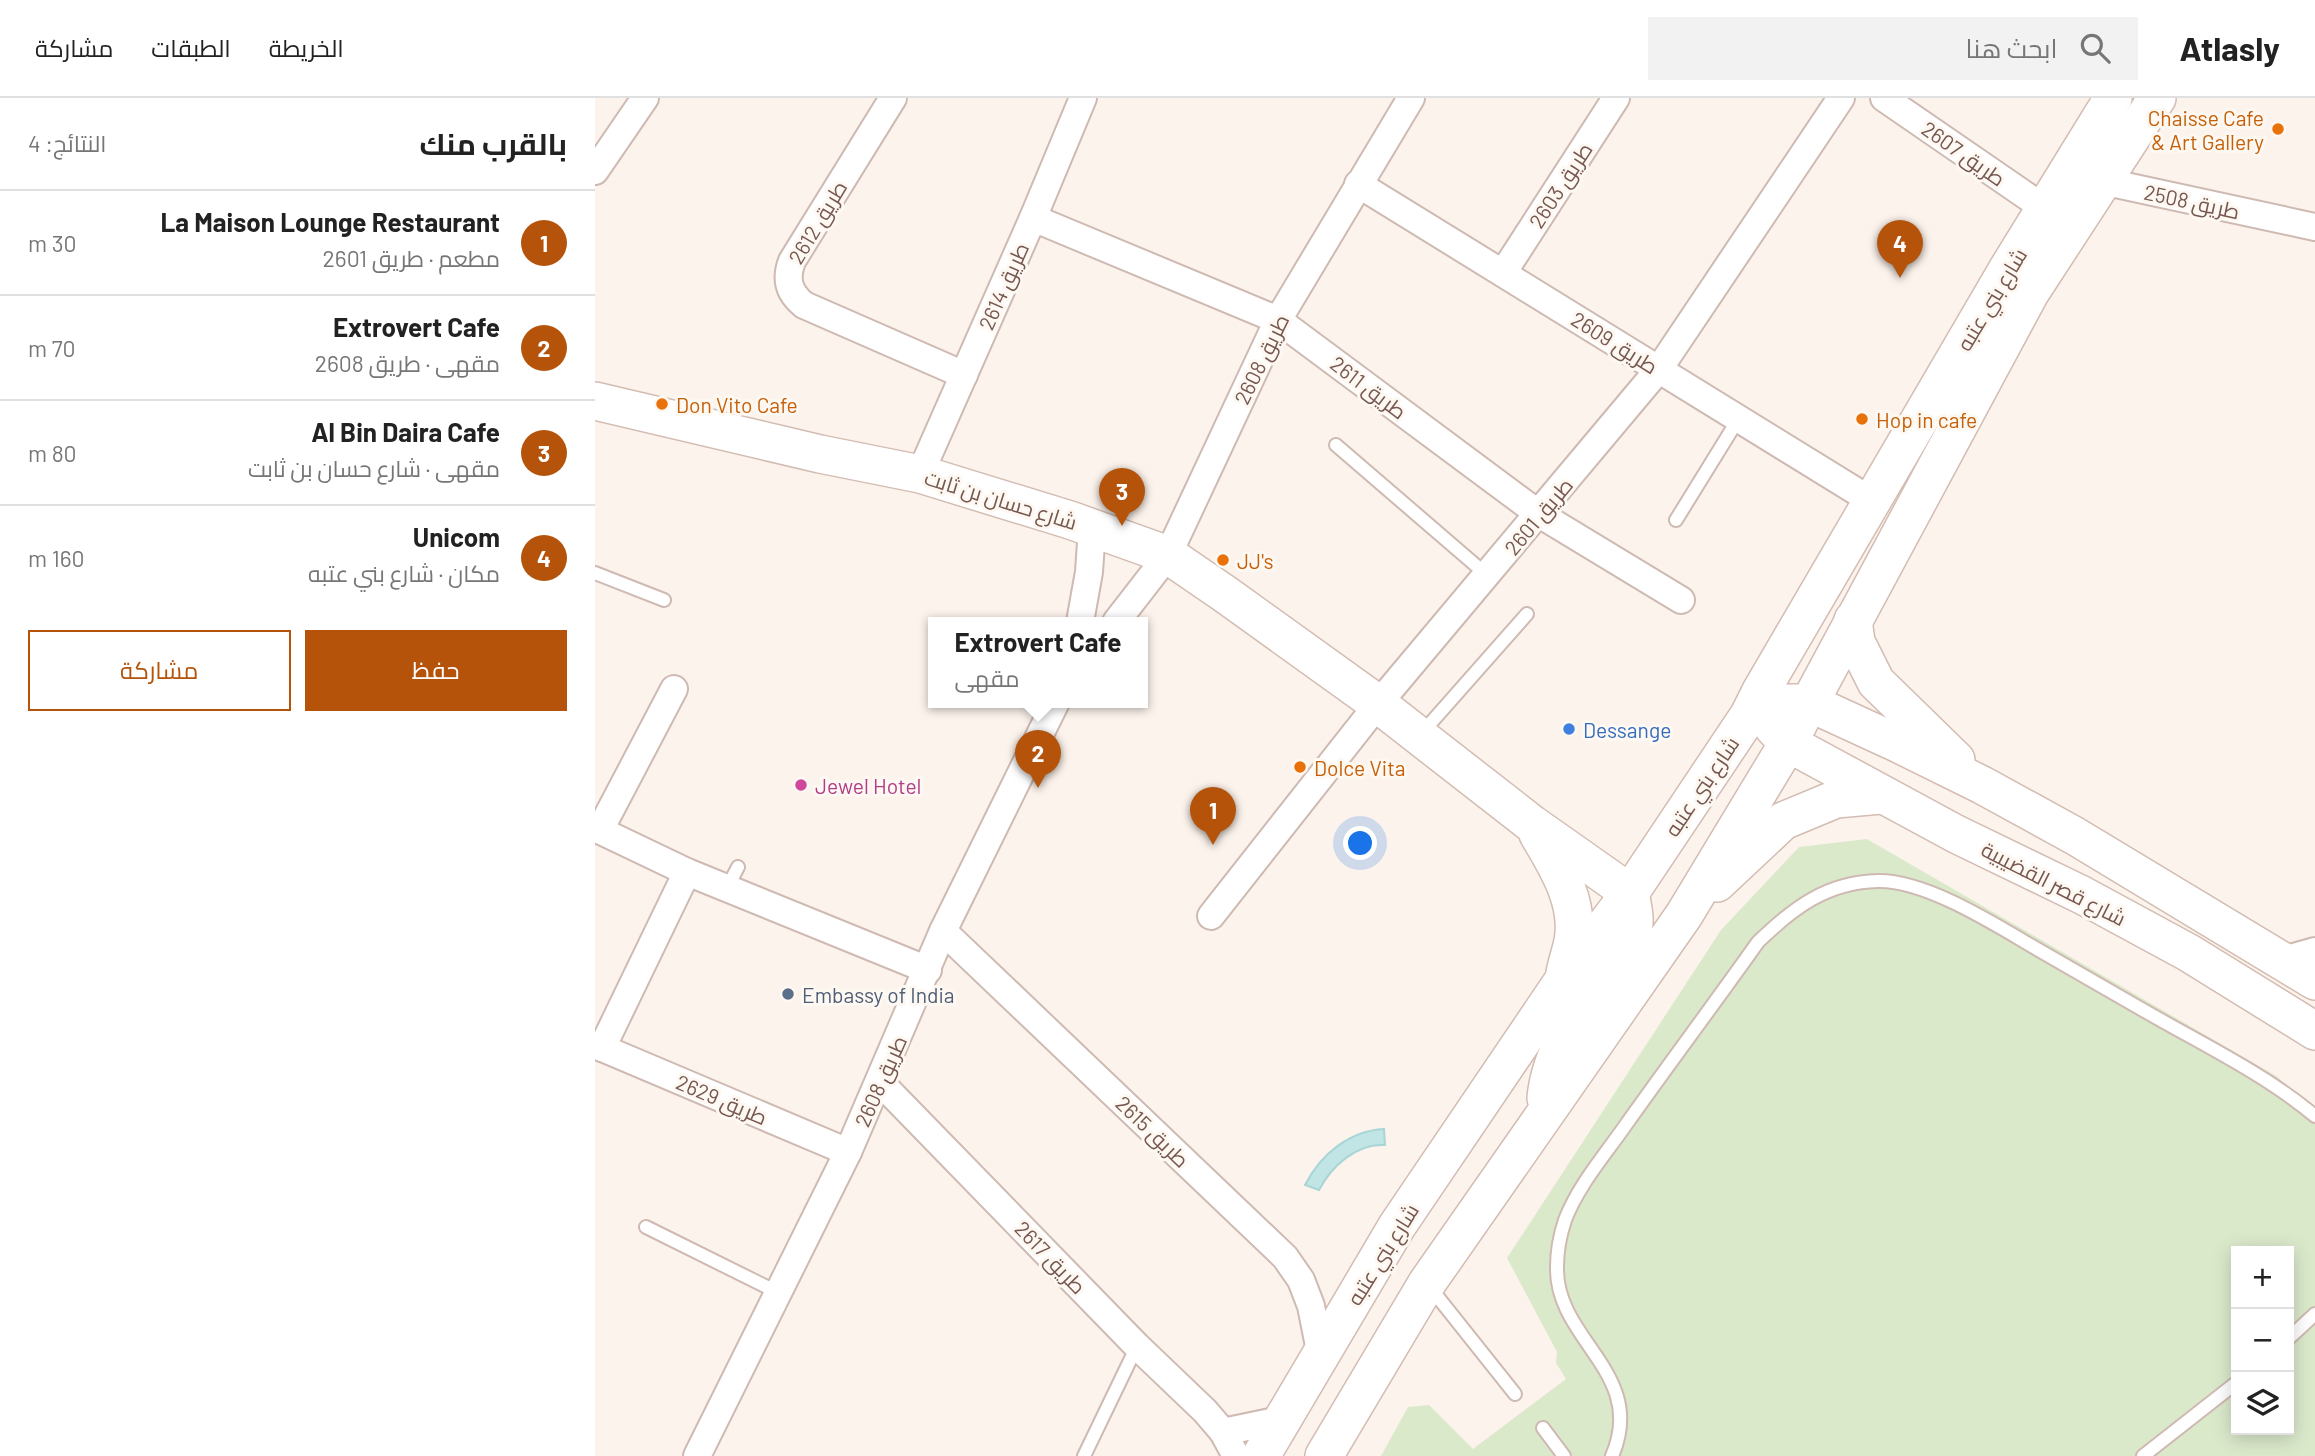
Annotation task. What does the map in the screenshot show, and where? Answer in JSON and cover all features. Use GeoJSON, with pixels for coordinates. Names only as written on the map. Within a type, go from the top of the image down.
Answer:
{"type":"FeatureCollection","features":[{"type":"Feature","properties":{"kind":"main road","name":"شارع بني عتبه"},"geometry":{"type":"LineString","coordinates":[[1324,1456],[1427,1283],[1684,915],[1788,743],[2030,293],[2086,174],[2132,103]]}},
{"type":"Feature","properties":{"kind":"main road","name":"شارع بني عتبه"},"geometry":{"type":"LineString","coordinates":[[1261,1456],[1385,1244],[1563,981],[1630,894],[1755,707],[1872,500],[2044,208],[2086,174]]}},
{"type":"Feature","properties":{"kind":"main road","name":"شارع حسان بن ثابت"},"geometry":{"type":"LineString","coordinates":[[595,401],[820,454],[920,474],[1168,555],[1378,704],[1532,824],[1630,894]]}},
{"type":"Feature","properties":{"kind":"main road"},"geometry":{"type":"LineString","coordinates":[[1853,620],[1856,642],[1875,682],[1982,785]]}},
{"type":"Feature","properties":{"kind":"main road"},"geometry":{"type":"LineString","coordinates":[[1755,707],[1793,702],[1809,703],[1982,785],[2299,955],[2315,981]]}},
{"type":"Feature","properties":{"kind":"main road"},"geometry":{"type":"LineString","coordinates":[[1755,707],[1788,743]]}},
{"type":"Feature","properties":{"kind":"main road","name":"شارع قصر القضيبية"},"geometry":{"type":"LineString","coordinates":[[1788,743],[1956,834],[2082,895],[2177,946],[2315,1031]]}},
{"type":"Feature","properties":{"kind":"main road"},"geometry":{"type":"LineString","coordinates":[[1684,915],[1783,821],[1836,799],[1881,794]]}},
{"type":"Feature","properties":{"kind":"main road","name":"شارع حسان بن ثابت"},"geometry":{"type":"LineString","coordinates":[[1532,824],[1564,881],[1571,901],[1573,939],[1563,981]]}},
{"type":"Feature","properties":{"kind":"main road"},"geometry":{"type":"LineString","coordinates":[[1546,1112],[1548,1081],[1559,1051],[1581,1012],[1625,947],[1634,928],[1630,894]]}},
{"type":"Feature","properties":{"kind":"main road"},"geometry":{"type":"LineString","coordinates":[[1385,1244],[1427,1283]]}},
{"type":"Feature","properties":{"kind":"street"},"geometry":{"type":"LineString","coordinates":[[595,171],[645,98]]}},
{"type":"Feature","properties":{"kind":"street","name":"طريق 2612"},"geometry":{"type":"LineString","coordinates":[[893,98],[792,261],[788,281],[796,299],[804,305],[964,375]]}},
{"type":"Feature","properties":{"kind":"street","name":"طريق 2614"},"geometry":{"type":"LineString","coordinates":[[920,474],[1083,98]]}},
{"type":"Feature","properties":{"kind":"street","name":"طريق 2608"},"geometry":{"type":"LineString","coordinates":[[1120,617],[1168,555],[1278,320],[1412,98]]}},
{"type":"Feature","properties":{"kind":"street","name":"طريق 2603"},"geometry":{"type":"LineString","coordinates":[[1503,273],[1616,98]]}},
{"type":"Feature","properties":{"kind":"street","name":"طريق 2601"},"geometry":{"type":"LineString","coordinates":[[1211,916],[1378,704],[1659,369],[1841,98]]}},
{"type":"Feature","properties":{"kind":"street","name":"طريق 2607"},"geometry":{"type":"LineString","coordinates":[[1884,98],[2044,208]]}},
{"type":"Feature","properties":{"kind":"street","name":"طريق 2508"},"geometry":{"type":"LineString","coordinates":[[2086,174],[2315,228]]}},
{"type":"Feature","properties":{"kind":"street","name":"طريق 2609"},"geometry":{"type":"LineString","coordinates":[[1358,184],[1872,500]]}},
{"type":"Feature","properties":{"kind":"street","name":"طريق 2611"},"geometry":{"type":"LineString","coordinates":[[1033,218],[1278,320],[1539,514],[1681,600]]}},
{"type":"Feature","properties":{"kind":"street"},"geometry":{"type":"LineString","coordinates":[[1081,617],[1089,572],[1092,528]]}},
{"type":"Feature","properties":{"kind":"street"},"geometry":{"type":"LineString","coordinates":[[674,689],[598,829],[687,872],[732,877],[928,970]]}},
{"type":"Feature","properties":{"kind":"street","name":"طريق 2608"},"geometry":{"type":"LineString","coordinates":[[697,1456],[848,1152],[943,931],[1053,708]]}},
{"type":"Feature","properties":{"kind":"street"},"geometry":{"type":"LineString","coordinates":[[599,1046],[687,872]]}},
{"type":"Feature","properties":{"kind":"street","name":"طريق 2615"},"geometry":{"type":"LineString","coordinates":[[943,931],[1285,1257],[1301,1280],[1311,1307],[1321,1356]]}},
{"type":"Feature","properties":{"kind":"street","name":"طريق 2629"},"geometry":{"type":"LineString","coordinates":[[599,1046],[848,1152]]}},
{"type":"Feature","properties":{"kind":"street","name":"طريق 2617"},"geometry":{"type":"LineString","coordinates":[[880,1082],[1137,1346],[1205,1411],[1223,1432],[1236,1456]]}},
{"type":"Feature","properties":{"kind":"street"},"geometry":{"type":"LineString","coordinates":[[1223,1432],[1280,1420]]}},
{"type":"Feature","properties":{"kind":"lane"},"geometry":{"type":"LineString","coordinates":[[1676,520],[1739,418]]}},
{"type":"Feature","properties":{"kind":"lane"},"geometry":{"type":"LineString","coordinates":[[1336,445],[1488,575]]}},
{"type":"Feature","properties":{"kind":"lane"},"geometry":{"type":"LineString","coordinates":[[595,573],[664,600]]}},
{"type":"Feature","properties":{"kind":"lane"},"geometry":{"type":"LineString","coordinates":[[1420,736],[1527,614]]}},
{"type":"Feature","properties":{"kind":"lane"},"geometry":{"type":"LineString","coordinates":[[1612,1456],[1620,1432],[1621,1409],[1616,1389],[1559,1295],[1559,1244],[1565,1220],[1590,1176],[1758,942],[1784,917],[1813,898],[1845,883],[1881,880],[1916,887],[1994,924],[2264,1080],[2315,1116]]}},
{"type":"Feature","properties":{"kind":"lane"},"geometry":{"type":"LineString","coordinates":[[646,1227],[779,1294]]}},
{"type":"Feature","properties":{"kind":"lane"},"geometry":{"type":"LineString","coordinates":[[1427,1283],[1515,1394]]}},
{"type":"Feature","properties":{"kind":"lane"},"geometry":{"type":"LineString","coordinates":[[2294,1333],[2315,1314]]}},
{"type":"Feature","properties":{"kind":"lane"},"geometry":{"type":"LineString","coordinates":[[1084,1456],[1137,1346]]}},
{"type":"Feature","properties":{"kind":"lane"},"geometry":{"type":"LineString","coordinates":[[2143,1456],[2231,1387]]}},
{"type":"Feature","properties":{"kind":"lane"},"geometry":{"type":"LineString","coordinates":[[1543,1428],[1564,1456]]}},
{"type":"Feature","properties":{"kind":"green space"},"geometry":{"type":"Polygon","coordinates":[[[1867,839],[2276,1076],[2315,1110],[2315,1456],[1381,1456],[1408,1407],[1429,1405],[1473,1449],[1566,1379],[1556,1363],[1557,1352],[1507,1258],[1721,930],[1799,847],[1867,839]]]}},
{"type":"Feature","properties":{"kind":"water"},"geometry":{"type":"Polygon","coordinates":[[[1384,1129],[1385,1145],[1364,1148],[1346,1158],[1330,1173],[1319,1190],[1305,1185],[1319,1163],[1337,1146],[1359,1134],[1384,1129]]]}},
{"type":"Feature","properties":{"kind":"place","name":"Chaisse Cafe & Art Gallery"},"geometry":{"type":"Point","coordinates":[2278,129]}},
{"type":"Feature","properties":{"kind":"place","name":"Unicom"},"geometry":{"type":"Point","coordinates":[1900,278]}},
{"type":"Feature","properties":{"kind":"place","name":"Don Vito Cafe"},"geometry":{"type":"Point","coordinates":[662,404]}},
{"type":"Feature","properties":{"kind":"place","name":"Hop in cafe"},"geometry":{"type":"Point","coordinates":[1862,419]}},
{"type":"Feature","properties":{"kind":"place","name":"Al Bin Daira Cafe"},"geometry":{"type":"Point","coordinates":[1122,526]}},
{"type":"Feature","properties":{"kind":"place","name":"JJ's"},"geometry":{"type":"Point","coordinates":[1223,560]}},
{"type":"Feature","properties":{"kind":"place","name":"Dessange"},"geometry":{"type":"Point","coordinates":[1569,729]}},
{"type":"Feature","properties":{"kind":"place","name":"Dolce Vita"},"geometry":{"type":"Point","coordinates":[1300,767]}},
{"type":"Feature","properties":{"kind":"place","name":"Jewel Hotel"},"geometry":{"type":"Point","coordinates":[801,785]}},
{"type":"Feature","properties":{"kind":"place","name":"Extrovert Cafe"},"geometry":{"type":"Point","coordinates":[1038,788]}},
{"type":"Feature","properties":{"kind":"place","name":"La Maison Lounge Restaurant"},"geometry":{"type":"Point","coordinates":[1213,845]}},
{"type":"Feature","properties":{"kind":"place","name":"Embassy of India"},"geometry":{"type":"Point","coordinates":[788,994]}}]}
